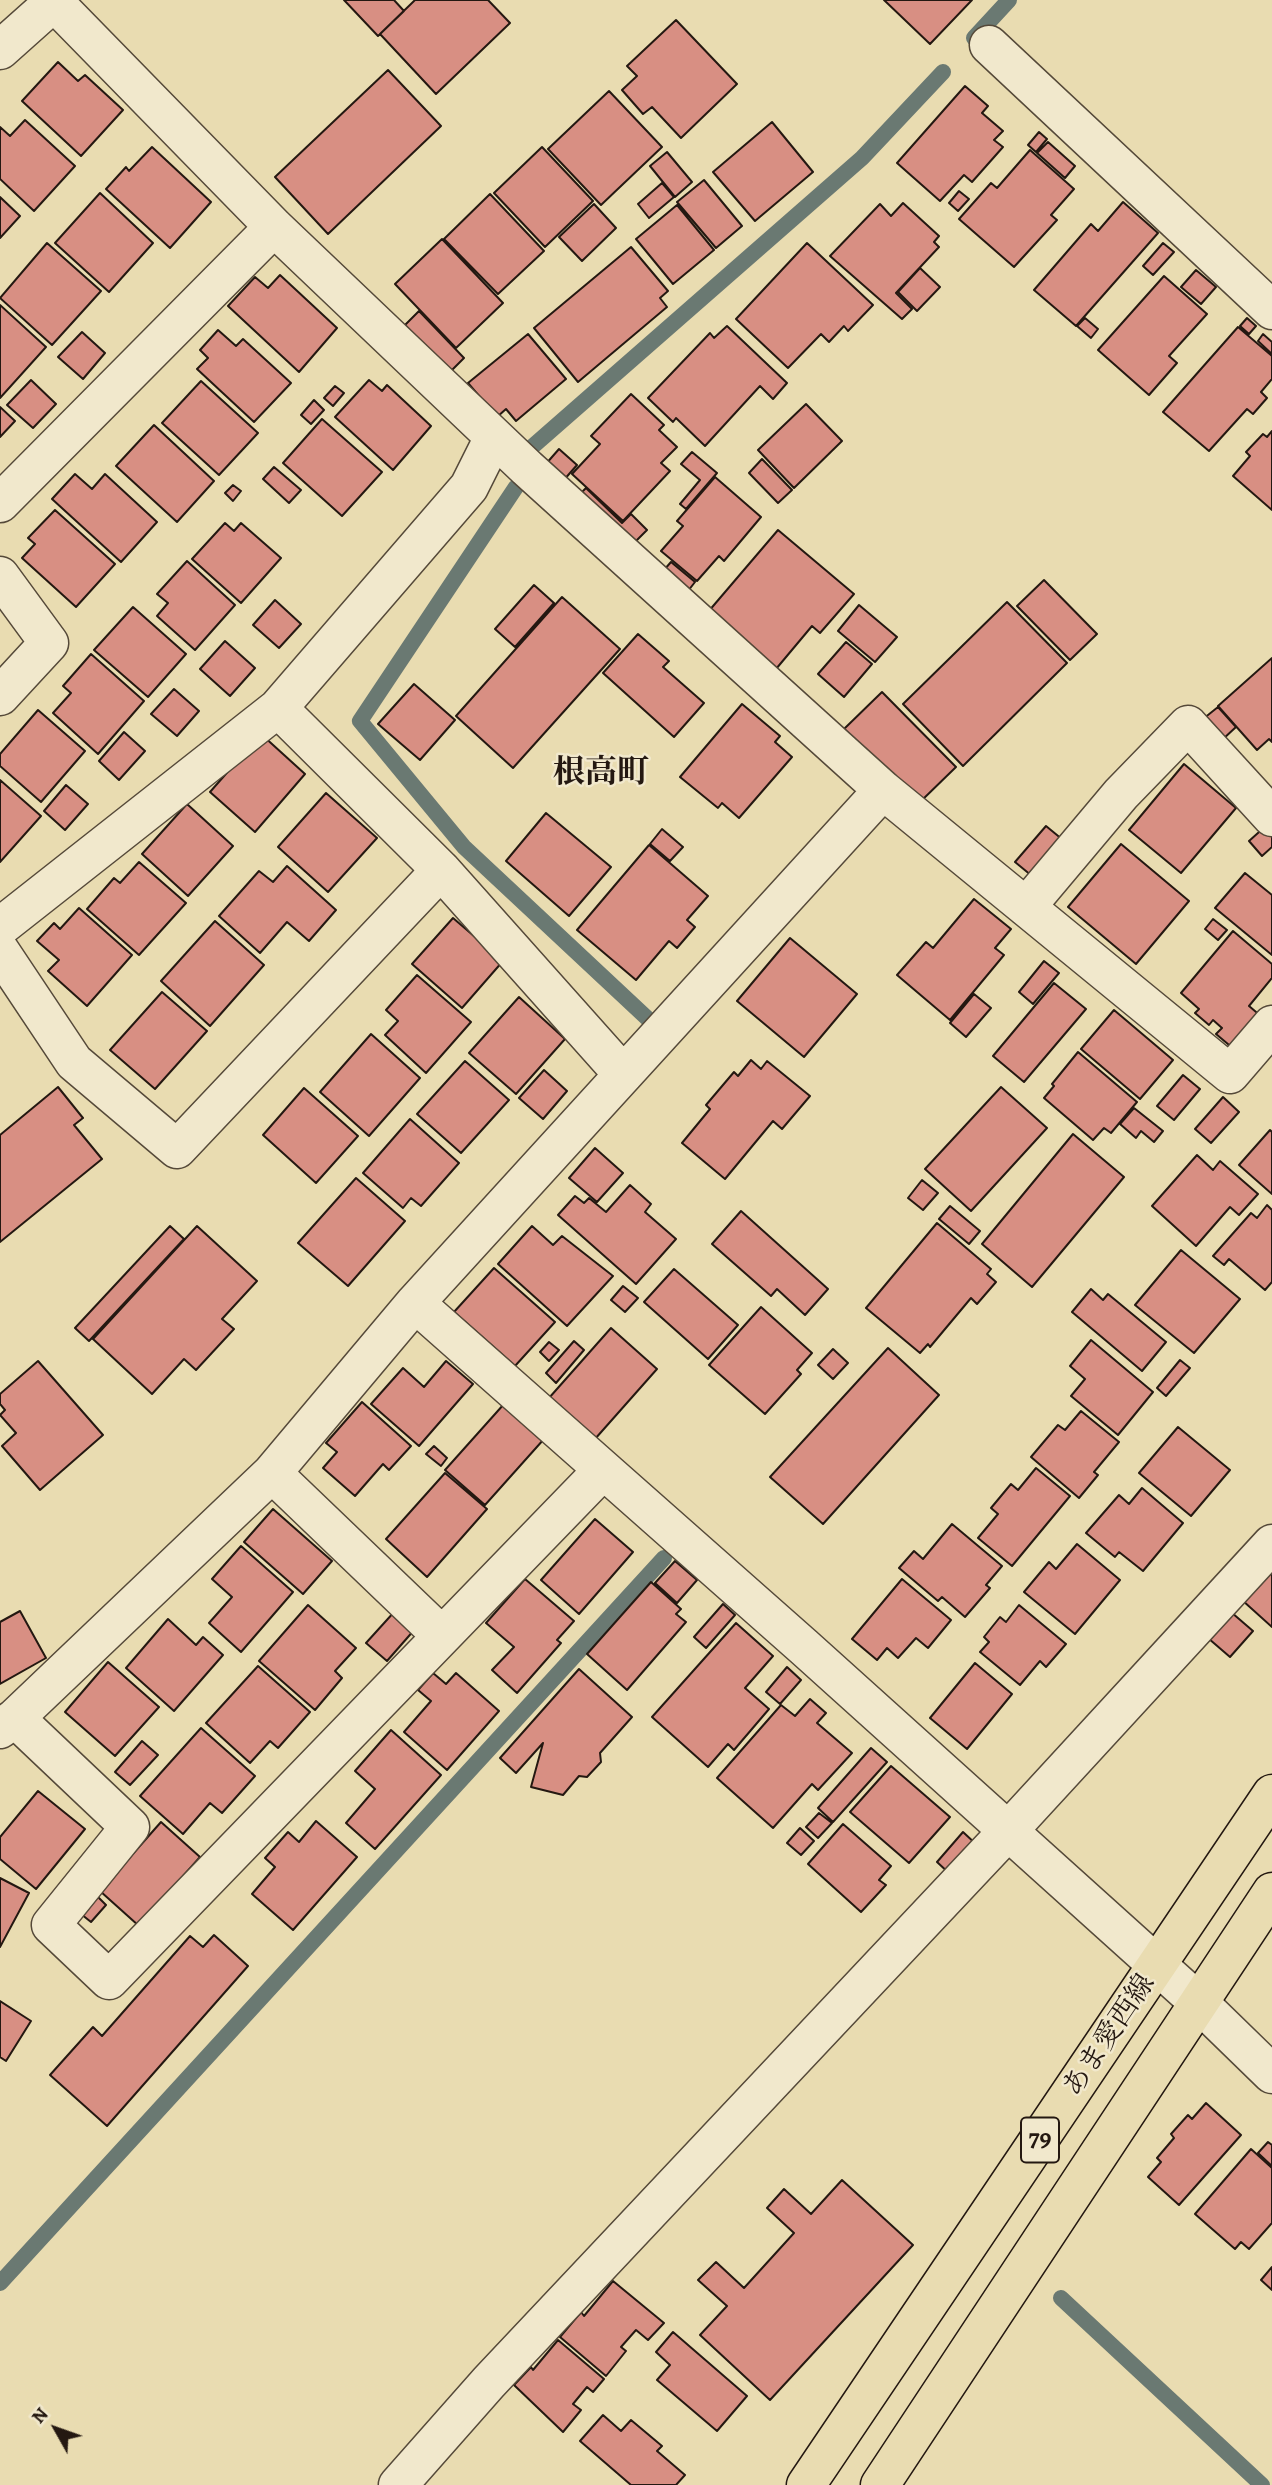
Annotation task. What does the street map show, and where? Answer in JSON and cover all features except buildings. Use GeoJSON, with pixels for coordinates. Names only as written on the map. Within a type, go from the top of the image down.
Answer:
{"type":"FeatureCollection","features":[{"type":"Feature","properties":{"kind":"main road","name":"あま愛西線"},"geometry":{"type":"LineString","coordinates":[[806,2485],[1272,1794]]}},
{"type":"Feature","properties":{"kind":"main road","name":"あま愛西線"},"geometry":{"type":"LineString","coordinates":[[880,2485],[1197,2001],[1272,1892]]}},
{"type":"Feature","properties":{"kind":"street"},"geometry":{"type":"LineString","coordinates":[[0,50],[54,1],[274,227],[494,437],[883,790],[1230,1074],[1272,1025]]}},
{"type":"Feature","properties":{"kind":"street"},"geometry":{"type":"LineString","coordinates":[[989,46],[1272,310]]}},
{"type":"Feature","properties":{"kind":"street"},"geometry":{"type":"LineString","coordinates":[[0,503],[274,227]]}},
{"type":"Feature","properties":{"kind":"street"},"geometry":{"type":"LineString","coordinates":[[0,927],[278,708],[469,487],[494,437]]}},
{"type":"Feature","properties":{"kind":"street"},"geometry":{"type":"LineString","coordinates":[[0,576],[49,642],[0,696]]}},
{"type":"Feature","properties":{"kind":"street"},"geometry":{"type":"LineString","coordinates":[[278,708],[441,870],[622,1073]]}},
{"type":"Feature","properties":{"kind":"street"},"geometry":{"type":"LineString","coordinates":[[1027,907],[1121,793],[1188,725],[1272,817]]}},
{"type":"Feature","properties":{"kind":"street"},"geometry":{"type":"LineString","coordinates":[[603,1469],[109,1980],[51,1925],[130,1827],[8,1724],[272,1473],[415,1303],[883,790]]}},
{"type":"Feature","properties":{"kind":"street"},"geometry":{"type":"LineString","coordinates":[[0,951],[74,1062],[177,1149],[441,870]]}},
{"type":"Feature","properties":{"kind":"street"},"geometry":{"type":"LineString","coordinates":[[415,1303],[1008,1830],[1197,2001],[1272,2074]]}},
{"type":"Feature","properties":{"kind":"street"},"geometry":{"type":"LineString","coordinates":[[272,1473],[442,1636]]}},
{"type":"Feature","properties":{"kind":"street"},"geometry":{"type":"LineString","coordinates":[[398,2485],[499,2372],[1008,1830],[1272,1544]]}},
{"type":"Feature","properties":{"kind":"waterway"},"geometry":{"type":"LineString","coordinates":[[974,38],[1009,0]]}},
{"type":"Feature","properties":{"kind":"waterway"},"geometry":{"type":"LineString","coordinates":[[532,447],[862,158],[943,72]]}},
{"type":"Feature","properties":{"kind":"waterway"},"geometry":{"type":"LineString","coordinates":[[516,487],[360,721],[464,847],[648,1019]]}},
{"type":"Feature","properties":{"kind":"waterway"},"geometry":{"type":"LineString","coordinates":[[0,2283],[664,1558]]}},
{"type":"Feature","properties":{"kind":"waterway"},"geometry":{"type":"LineString","coordinates":[[1061,2298],[1262,2485]]}},
{"type":"Feature","properties":{"kind":"district","name":"根高町"},"geometry":{"type":"Point","coordinates":[601,774]}}]}
